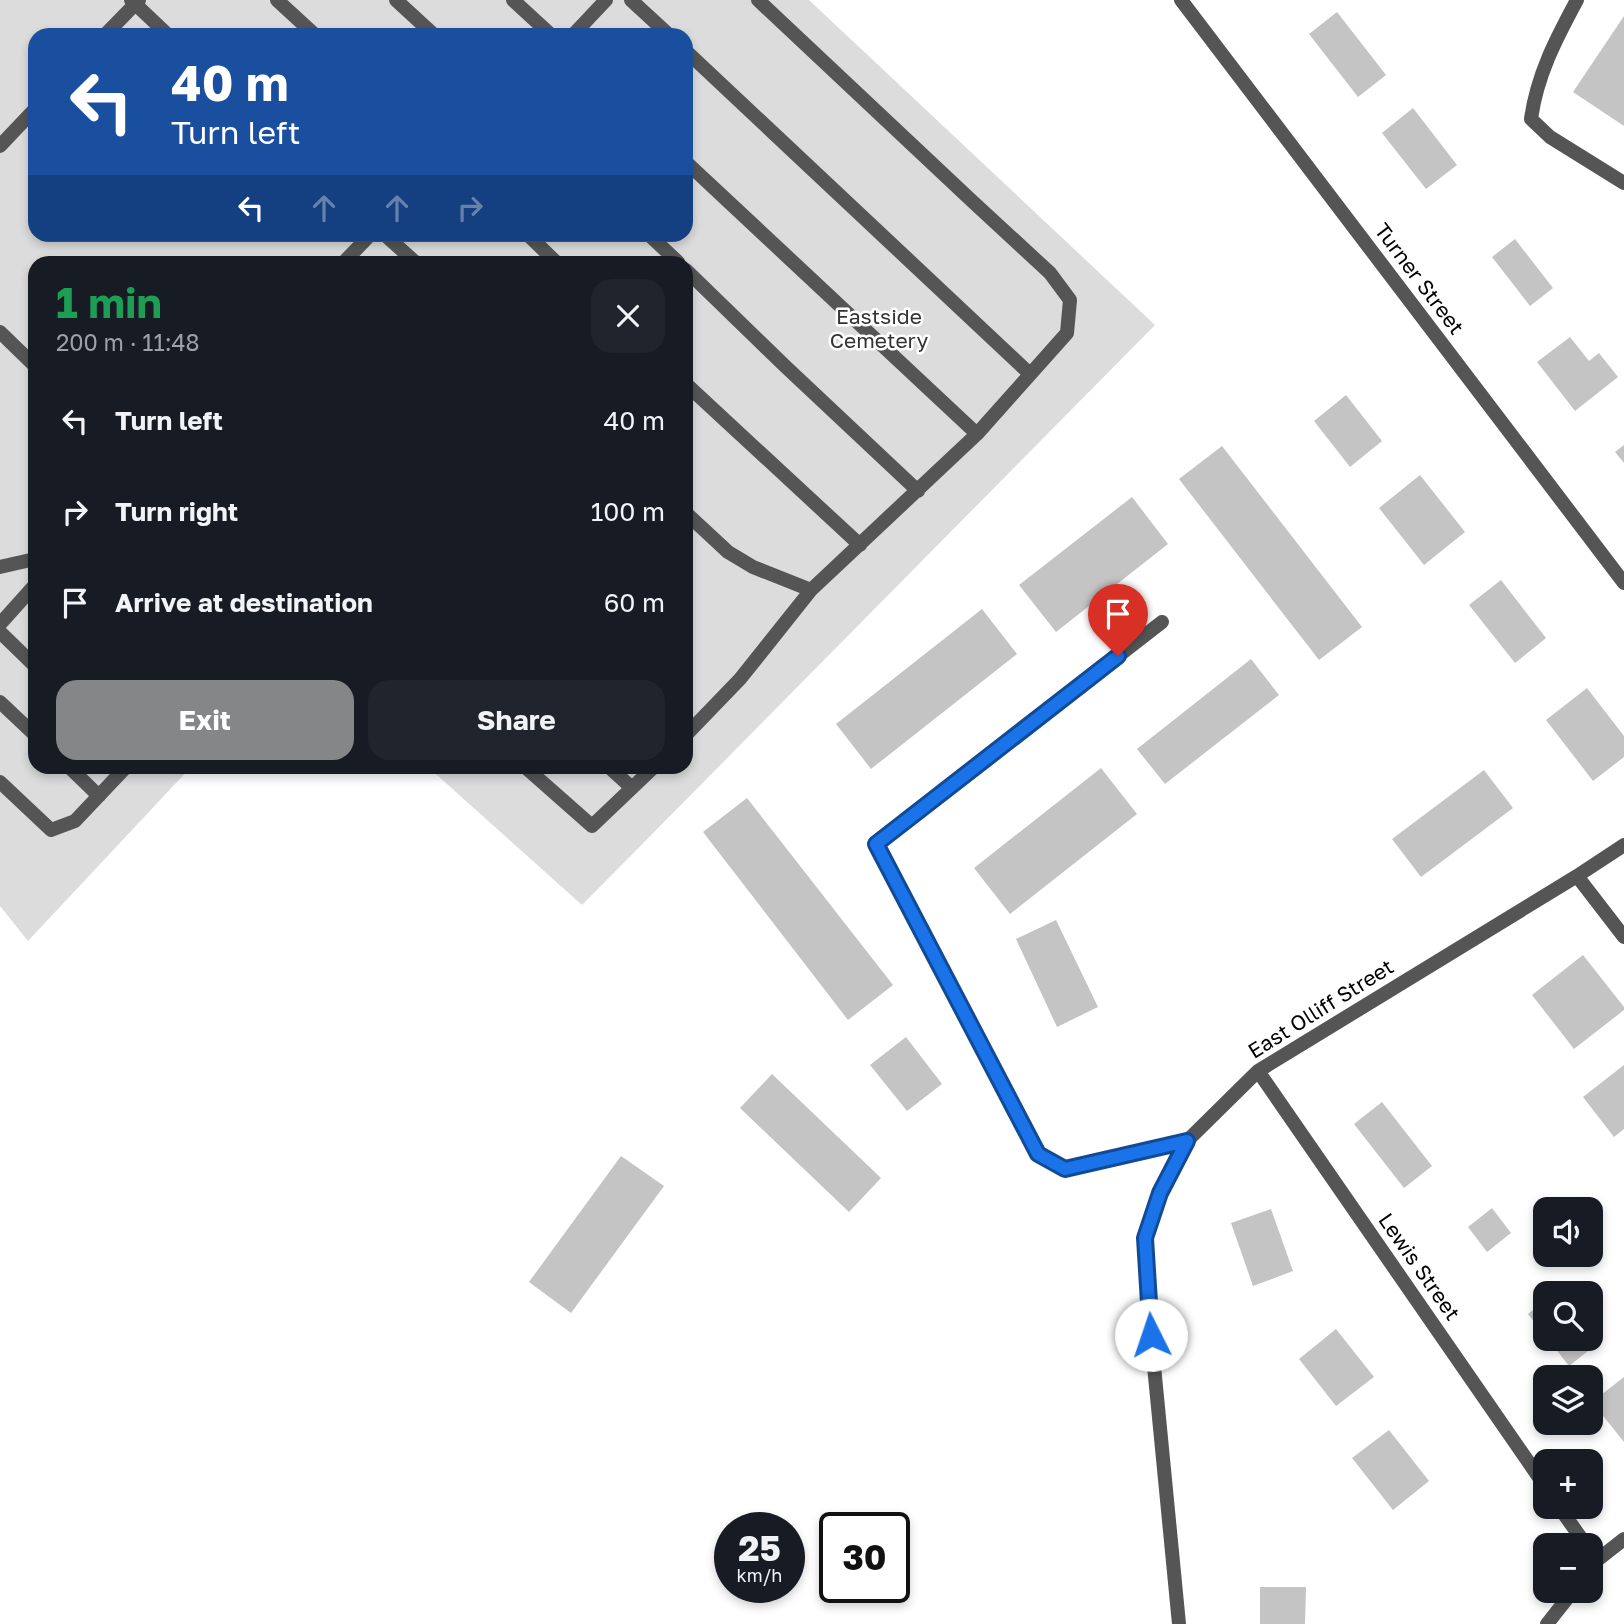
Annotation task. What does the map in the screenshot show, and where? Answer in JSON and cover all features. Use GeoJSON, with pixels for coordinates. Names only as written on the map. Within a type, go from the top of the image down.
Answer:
{"type":"FeatureCollection","features":[{"type":"Feature","properties":{"kind":"street"},"geometry":{"type":"LineString","coordinates":[[277,0],[307,28]]}},
{"type":"Feature","properties":{"kind":"street"},"geometry":{"type":"LineString","coordinates":[[396,0],[426,28]]}},
{"type":"Feature","properties":{"kind":"street"},"geometry":{"type":"LineString","coordinates":[[513,0],[543,28]]}},
{"type":"Feature","properties":{"kind":"street"},"geometry":{"type":"LineString","coordinates":[[580,28],[607,0]]}},
{"type":"Feature","properties":{"kind":"street"},"geometry":{"type":"LineString","coordinates":[[631,0],[661,28]]}},
{"type":"Feature","properties":{"kind":"street"},"geometry":{"type":"LineString","coordinates":[[693,728],[740,678],[811,590],[977,434],[1030,374],[1067,332],[1070,300],[1051,272],[758,0]]}},
{"type":"Feature","properties":{"kind":"street","name":"Turner Street"},"geometry":{"type":"LineString","coordinates":[[1181,0],[1624,583]]}},
{"type":"Feature","properties":{"kind":"street"},"geometry":{"type":"LineString","coordinates":[[1577,0],[1553,44],[1534,99],[1531,119],[1550,137],[1624,183]]}},
{"type":"Feature","properties":{"kind":"street"},"geometry":{"type":"LineString","coordinates":[[111,28],[135,1],[161,28]]}},
{"type":"Feature","properties":{"kind":"street"},"geometry":{"type":"LineString","coordinates":[[693,58],[1030,374]]}},
{"type":"Feature","properties":{"kind":"street"},"geometry":{"type":"LineString","coordinates":[[0,146],[28,116]]}},
{"type":"Feature","properties":{"kind":"street"},"geometry":{"type":"LineString","coordinates":[[0,123],[12,133]]}},
{"type":"Feature","properties":{"kind":"street"},"geometry":{"type":"LineString","coordinates":[[693,169],[977,434]]}},
{"type":"Feature","properties":{"kind":"street"},"geometry":{"type":"LineString","coordinates":[[350,256],[363,242]]}},
{"type":"Feature","properties":{"kind":"street"},"geometry":{"type":"LineString","coordinates":[[393,242],[408,256]]}},
{"type":"Feature","properties":{"kind":"street"},"geometry":{"type":"LineString","coordinates":[[535,242],[550,256]]}},
{"type":"Feature","properties":{"kind":"street"},"geometry":{"type":"LineString","coordinates":[[657,242],[672,256]]}},
{"type":"Feature","properties":{"kind":"street"},"geometry":{"type":"LineString","coordinates":[[693,277],[918,491]]}},
{"type":"Feature","properties":{"kind":"street"},"geometry":{"type":"LineString","coordinates":[[0,332],[28,359]]}},
{"type":"Feature","properties":{"kind":"street"},"geometry":{"type":"LineString","coordinates":[[693,390],[860,545]]}},
{"type":"Feature","properties":{"kind":"street"},"geometry":{"type":"LineString","coordinates":[[693,520],[728,552],[753,567],[811,590]]}},
{"type":"Feature","properties":{"kind":"street"},"geometry":{"type":"LineString","coordinates":[[0,568],[28,561]]}},
{"type":"Feature","properties":{"kind":"street"},"geometry":{"type":"LineString","coordinates":[[0,624],[28,594]]}},
{"type":"Feature","properties":{"kind":"street"},"geometry":{"type":"LineString","coordinates":[[1162,622],[876,844],[1038,1154],[1065,1169],[1187,1141]]}},
{"type":"Feature","properties":{"kind":"street"},"geometry":{"type":"LineString","coordinates":[[0,632],[28,659]]}},
{"type":"Feature","properties":{"kind":"street"},"geometry":{"type":"LineString","coordinates":[[0,702],[28,728]]}},
{"type":"Feature","properties":{"kind":"street"},"geometry":{"type":"LineString","coordinates":[[76,774],[99,796]]}},
{"type":"Feature","properties":{"kind":"street"},"geometry":{"type":"LineString","coordinates":[[0,782],[51,830],[75,821],[120,774]]}},
{"type":"Feature","properties":{"kind":"street"},"geometry":{"type":"LineString","coordinates":[[533,774],[592,826],[647,774]]}},
{"type":"Feature","properties":{"kind":"street"},"geometry":{"type":"LineString","coordinates":[[616,774],[632,789]]}},
{"type":"Feature","properties":{"kind":"street","name":"East Olliff Street"},"geometry":{"type":"LineString","coordinates":[[1179,1624],[1151,1335],[1145,1238],[1160,1193],[1187,1141],[1258,1071],[1624,845]]}},
{"type":"Feature","properties":{"kind":"street"},"geometry":{"type":"LineString","coordinates":[[1577,876],[1624,937]]}},
{"type":"Feature","properties":{"kind":"street","name":"Lewis Street"},"geometry":{"type":"LineString","coordinates":[[1258,1071],[1533,1469]]}},
{"type":"Feature","properties":{"kind":"street"},"geometry":{"type":"LineString","coordinates":[[1603,1553],[1624,1539]]}},
{"type":"Feature","properties":{"kind":"street"},"geometry":{"type":"LineString","coordinates":[[1547,1624],[1564,1603]]}},
{"type":"Feature","properties":{"kind":"green space","name":"Eastside Cemetery"},"geometry":{"type":"Polygon","coordinates":[[[0,0],[809,0],[1155,325],[582,905],[436,774],[693,774],[693,256],[28,256],[28,774],[184,774],[28,941],[0,906],[0,0]]]}},
{"type":"Feature","properties":{"kind":"building"},"geometry":{"type":"Polygon","coordinates":[[[1337,12],[1386,75],[1358,97],[1309,34],[1337,12]]]}},
{"type":"Feature","properties":{"kind":"building"},"geometry":{"type":"Polygon","coordinates":[[[1624,16],[1624,126],[1573,92],[1624,16]]]}},
{"type":"Feature","properties":{"kind":"building"},"geometry":{"type":"Polygon","coordinates":[[[1413,108],[1457,165],[1426,189],[1382,133],[1413,108]]]}},
{"type":"Feature","properties":{"kind":"building"},"geometry":{"type":"Polygon","coordinates":[[[1515,239],[1553,288],[1530,306],[1492,257],[1515,239]]]}},
{"type":"Feature","properties":{"kind":"building"},"geometry":{"type":"Polygon","coordinates":[[[1570,337],[1589,361],[1599,353],[1618,377],[1575,411],[1537,362],[1570,337]]]}},
{"type":"Feature","properties":{"kind":"building"},"geometry":{"type":"Polygon","coordinates":[[[1346,395],[1382,441],[1350,467],[1314,421],[1346,395]]]}},
{"type":"Feature","properties":{"kind":"building"},"geometry":{"type":"Polygon","coordinates":[[[1624,445],[1624,463],[1615,452],[1624,445]]]}},
{"type":"Feature","properties":{"kind":"building"},"geometry":{"type":"Polygon","coordinates":[[[1222,446],[1362,627],[1319,660],[1179,479],[1222,446]]]}},
{"type":"Feature","properties":{"kind":"building"},"geometry":{"type":"Polygon","coordinates":[[[1420,475],[1465,532],[1424,565],[1379,508],[1420,475]]]}},
{"type":"Feature","properties":{"kind":"building"},"geometry":{"type":"Polygon","coordinates":[[[1132,497],[1168,544],[1056,632],[1019,585],[1132,497]]]}},
{"type":"Feature","properties":{"kind":"building"},"geometry":{"type":"Polygon","coordinates":[[[1501,580],[1546,638],[1515,663],[1469,605],[1501,580]]]}},
{"type":"Feature","properties":{"kind":"building"},"geometry":{"type":"Polygon","coordinates":[[[982,609],[1017,654],[871,769],[836,724],[982,609]]]}},
{"type":"Feature","properties":{"kind":"building"},"geometry":{"type":"Polygon","coordinates":[[[1251,659],[1279,695],[1165,784],[1137,749],[1251,659]]]}},
{"type":"Feature","properties":{"kind":"building"},"geometry":{"type":"Polygon","coordinates":[[[1587,688],[1624,736],[1624,757],[1593,781],[1546,720],[1587,688]]]}},
{"type":"Feature","properties":{"kind":"building"},"geometry":{"type":"Polygon","coordinates":[[[1101,768],[1137,814],[1010,914],[974,868],[1101,768]]]}},
{"type":"Feature","properties":{"kind":"building"},"geometry":{"type":"Polygon","coordinates":[[[1484,770],[1513,808],[1421,877],[1392,839],[1484,770]]]}},
{"type":"Feature","properties":{"kind":"building"},"geometry":{"type":"Polygon","coordinates":[[[747,798],[893,985],[848,1020],[703,832],[747,798]]]}},
{"type":"Feature","properties":{"kind":"building"},"geometry":{"type":"Polygon","coordinates":[[[1056,920],[1098,1007],[1057,1027],[1016,939],[1056,920]]]}},
{"type":"Feature","properties":{"kind":"building"},"geometry":{"type":"Polygon","coordinates":[[[1583,955],[1624,1010],[1574,1049],[1532,995],[1583,955]]]}},
{"type":"Feature","properties":{"kind":"building"},"geometry":{"type":"Polygon","coordinates":[[[906,1037],[942,1084],[907,1111],[870,1065],[906,1037]]]}},
{"type":"Feature","properties":{"kind":"building"},"geometry":{"type":"Polygon","coordinates":[[[1624,1065],[1624,1129],[1614,1137],[1583,1097],[1624,1065]]]}},
{"type":"Feature","properties":{"kind":"building"},"geometry":{"type":"Polygon","coordinates":[[[772,1074],[881,1178],[849,1212],[740,1108],[772,1074]]]}},
{"type":"Feature","properties":{"kind":"building"},"geometry":{"type":"Polygon","coordinates":[[[1382,1102],[1432,1166],[1404,1188],[1354,1124],[1382,1102]]]}},
{"type":"Feature","properties":{"kind":"building"},"geometry":{"type":"Polygon","coordinates":[[[621,1156],[664,1186],[571,1313],[529,1282],[621,1156]]]}},
{"type":"Feature","properties":{"kind":"building"},"geometry":{"type":"Polygon","coordinates":[[[1492,1208],[1511,1233],[1487,1252],[1468,1227],[1492,1208]]]}},
{"type":"Feature","properties":{"kind":"building"},"geometry":{"type":"Polygon","coordinates":[[[1271,1209],[1293,1271],[1253,1286],[1231,1223],[1271,1209]]]}},
{"type":"Feature","properties":{"kind":"building"},"geometry":{"type":"Polygon","coordinates":[[[1336,1329],[1374,1377],[1336,1406],[1299,1359],[1336,1329]]]}},
{"type":"Feature","properties":{"kind":"building"},"geometry":{"type":"Polygon","coordinates":[[[1557,1351],[1588,1351],[1570,1365],[1557,1351]]]}},
{"type":"Feature","properties":{"kind":"building"},"geometry":{"type":"Polygon","coordinates":[[[1624,1377],[1624,1442],[1603,1416],[1603,1393],[1624,1377]]]}},
{"type":"Feature","properties":{"kind":"building"},"geometry":{"type":"Polygon","coordinates":[[[1389,1430],[1429,1481],[1393,1510],[1352,1458],[1389,1430]]]}},
{"type":"Feature","properties":{"kind":"building"},"geometry":{"type":"Polygon","coordinates":[[[1260,1587],[1306,1587],[1305,1624],[1260,1624],[1260,1587]]]}},
{"type":"Feature","properties":{"kind":"route"},"geometry":{"type":"LineString","coordinates":[[1118,656],[876,844],[1038,1154],[1065,1169],[1187,1141],[1160,1193],[1145,1238],[1151,1335]]}}]}
